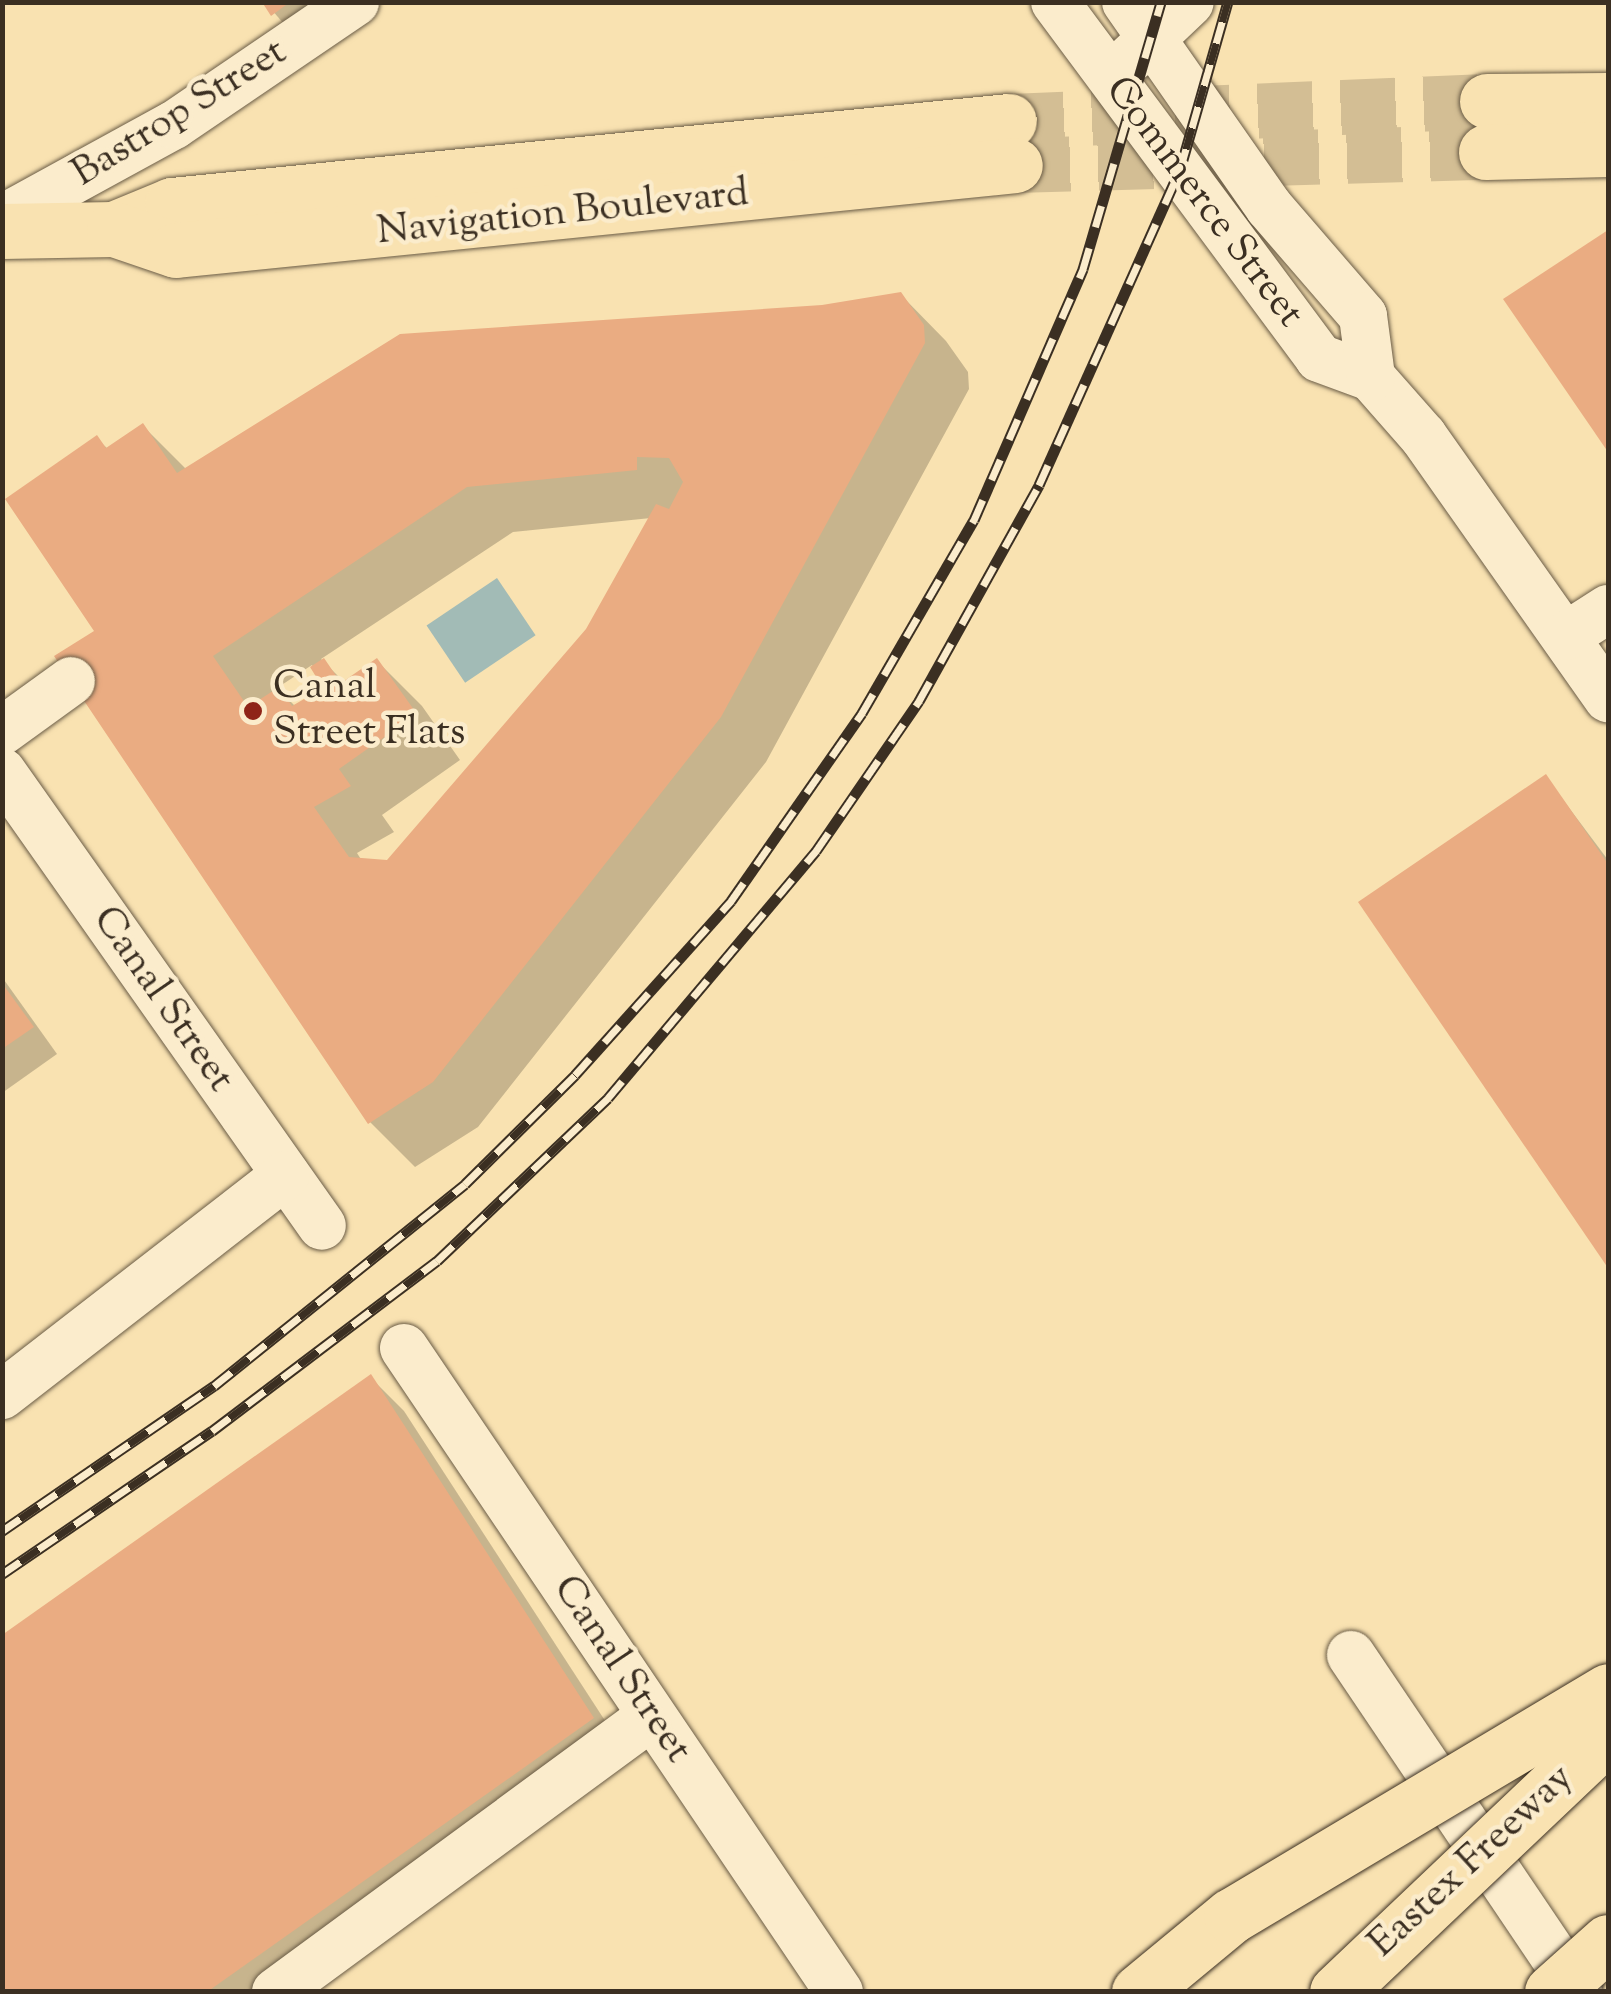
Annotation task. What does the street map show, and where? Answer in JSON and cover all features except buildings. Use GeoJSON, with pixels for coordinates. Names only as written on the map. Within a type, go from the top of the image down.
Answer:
{"type":"FeatureCollection","features":[{"type":"Feature","properties":{"kind":"main road"},"geometry":{"type":"LineString","coordinates":[[1608,100],[1487,127],[1608,148]]}},
{"type":"Feature","properties":{"kind":"main road","name":"Navigation Boulevard"},"geometry":{"type":"LineString","coordinates":[[2,231],[114,229],[172,205],[1012,143]]}},
{"type":"Feature","properties":{"kind":"main road"},"geometry":{"type":"LineString","coordinates":[[1139,1992],[1231,1916],[1608,1691]]}},
{"type":"Feature","properties":{"kind":"main road","name":"Eastex Freeway"},"geometry":{"type":"LineString","coordinates":[[1337,1992],[1608,1735]]}},
{"type":"Feature","properties":{"kind":"main road"},"geometry":{"type":"LineString","coordinates":[[1552,1992],[1608,1942]]}},
{"type":"Feature","properties":{"kind":"street","name":"Bastrop Street"},"geometry":{"type":"LineString","coordinates":[[2,219],[174,125],[355,2]]}},
{"type":"Feature","properties":{"kind":"street","name":"Commerce Street"},"geometry":{"type":"LineString","coordinates":[[1055,2],[1319,358],[1371,377],[1423,436],[1608,698]]}},
{"type":"Feature","properties":{"kind":"street"},"geometry":{"type":"LineString","coordinates":[[1110,78],[1139,20],[1190,2]]}},
{"type":"Feature","properties":{"kind":"street","name":"Commerce Street"},"geometry":{"type":"LineString","coordinates":[[1139,20],[1269,207],[1363,316],[1371,377]]}},
{"type":"Feature","properties":{"kind":"street"},"geometry":{"type":"LineString","coordinates":[[1566,636],[1608,609]]}},
{"type":"Feature","properties":{"kind":"street"},"geometry":{"type":"LineString","coordinates":[[2,731],[72,682]]}},
{"type":"Feature","properties":{"kind":"street","name":"Canal Street"},"geometry":{"type":"LineString","coordinates":[[2,772],[322,1226]]}},
{"type":"Feature","properties":{"kind":"street"},"geometry":{"type":"LineString","coordinates":[[2,1395],[286,1174]]}},
{"type":"Feature","properties":{"kind":"street","name":"Canal Street"},"geometry":{"type":"LineString","coordinates":[[404,1348],[839,1992]]}},
{"type":"Feature","properties":{"kind":"street"},"geometry":{"type":"LineString","coordinates":[[1351,1655],[1578,1992]]}},
{"type":"Feature","properties":{"kind":"street"},"geometry":{"type":"LineString","coordinates":[[276,1992],[652,1716]]}},
{"type":"Feature","properties":{"kind":"water"},"geometry":{"type":"Polygon","coordinates":[[[497,578],[536,635],[465,683],[427,626],[497,578]]]}},
{"type":"Feature","properties":{"kind":"tunnel"},"geometry":{"type":"LineString","coordinates":[[1009,121],[1487,101]]}},
{"type":"Feature","properties":{"kind":"tunnel"},"geometry":{"type":"LineString","coordinates":[[1015,165],[1486,152]]}},
{"type":"Feature","properties":{"kind":"railway"},"geometry":{"type":"LineString","coordinates":[[2,1531],[214,1386],[465,1184],[575,1075],[731,901],[862,713],[974,520],[1083,269],[1161,2]]}},
{"type":"Feature","properties":{"kind":"railway"},"geometry":{"type":"LineString","coordinates":[[2,1574],[212,1431],[437,1261],[608,1098],[816,851],[919,701],[1039,485],[1180,170],[1228,2]]}},
{"type":"Feature","properties":{"kind":"place","name":"Canal Street Flats"},"geometry":{"type":"Point","coordinates":[253,711]}}]}
